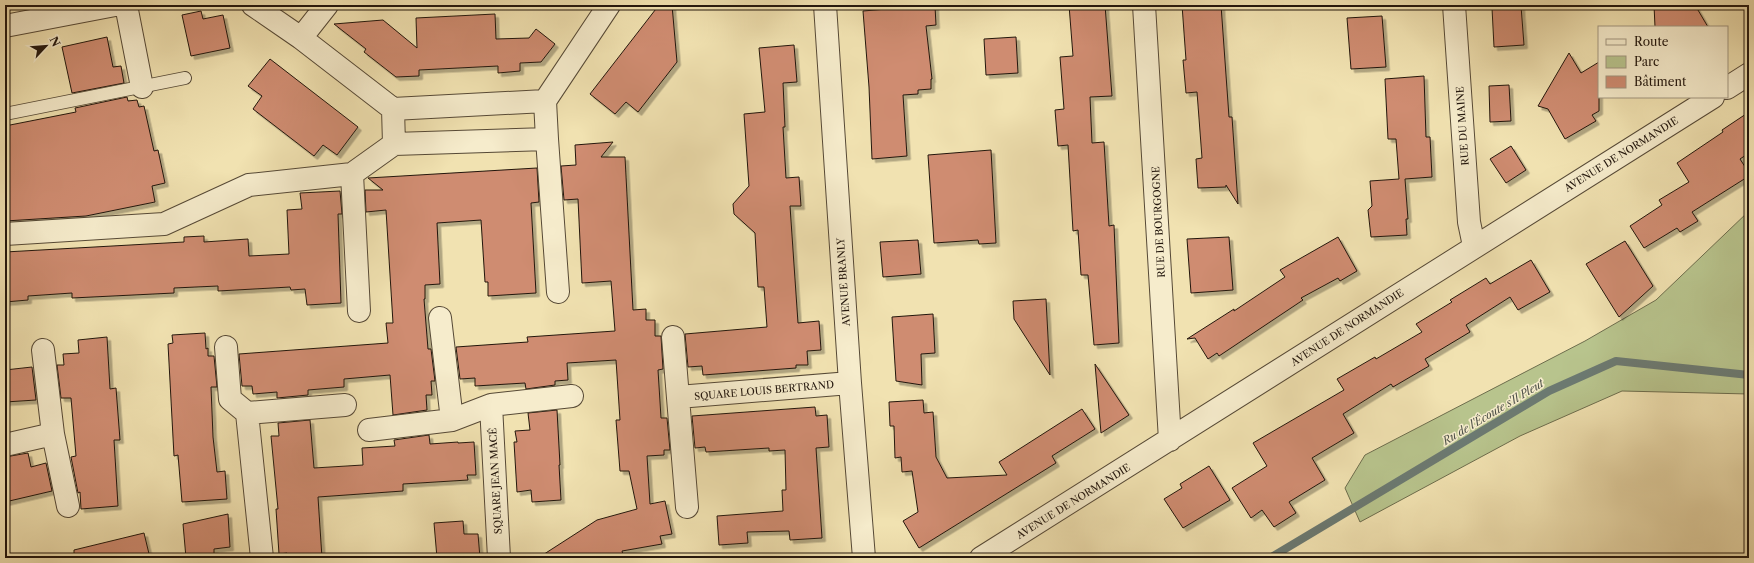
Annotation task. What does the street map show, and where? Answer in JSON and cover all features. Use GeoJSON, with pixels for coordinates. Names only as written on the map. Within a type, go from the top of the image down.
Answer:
{"type":"FeatureCollection","features":[{"type":"Feature","properties":{"kind":"street"},"geometry":{"type":"LineString","coordinates":[[5,26],[115,5]]}},
{"type":"Feature","properties":{"kind":"street"},"geometry":{"type":"LineString","coordinates":[[126,5],[142,87]]}},
{"type":"Feature","properties":{"kind":"street"},"geometry":{"type":"LineString","coordinates":[[253,5],[301,38],[393,109],[544,101]]}},
{"type":"Feature","properties":{"kind":"street"},"geometry":{"type":"LineString","coordinates":[[301,38],[327,5]]}},
{"type":"Feature","properties":{"kind":"street"},"geometry":{"type":"LineString","coordinates":[[558,292],[544,101],[609,5]]}},
{"type":"Feature","properties":{"kind":"street","name":"AVENUE BRANLY"},"geometry":{"type":"LineString","coordinates":[[825,5],[850,383],[864,558]]}},
{"type":"Feature","properties":{"kind":"street","name":"RUE DE BOURGOGNE"},"geometry":{"type":"LineString","coordinates":[[1144,5],[1170,440]]}},
{"type":"Feature","properties":{"kind":"street","name":"RUE DU MAINE"},"geometry":{"type":"LineString","coordinates":[[1454,5],[1469,222],[1474,246]]}},
{"type":"Feature","properties":{"kind":"street"},"geometry":{"type":"LineString","coordinates":[[1728,87],[1749,74]]}},
{"type":"Feature","properties":{"kind":"street","name":"AVENUE DE NORMANDIE"},"geometry":{"type":"LineString","coordinates":[[981,558],[1170,440],[1474,246],[1711,98]]}},
{"type":"Feature","properties":{"kind":"street"},"geometry":{"type":"LineString","coordinates":[[393,109],[394,144]]}},
{"type":"Feature","properties":{"kind":"street"},"geometry":{"type":"LineString","coordinates":[[5,234],[164,224],[249,185],[352,174],[394,144],[547,139]]}},
{"type":"Feature","properties":{"kind":"street"},"geometry":{"type":"LineString","coordinates":[[352,174],[359,311]]}},
{"type":"Feature","properties":{"kind":"street"},"geometry":{"type":"LineString","coordinates":[[440,318],[452,420]]}},
{"type":"Feature","properties":{"kind":"street"},"geometry":{"type":"LineString","coordinates":[[673,337],[688,507]]}},
{"type":"Feature","properties":{"kind":"street"},"geometry":{"type":"LineString","coordinates":[[226,347],[230,399],[247,413],[345,405]]}},
{"type":"Feature","properties":{"kind":"street"},"geometry":{"type":"LineString","coordinates":[[43,350],[53,434],[68,506]]}},
{"type":"Feature","properties":{"kind":"street","name":"SQUARE LOUIS BERTRAND"},"geometry":{"type":"LineString","coordinates":[[678,397],[850,383]]}},
{"type":"Feature","properties":{"kind":"street"},"geometry":{"type":"LineString","coordinates":[[369,430],[452,420],[491,405],[572,396]]}},
{"type":"Feature","properties":{"kind":"street","name":"SQUARE JEAN MACÉ"},"geometry":{"type":"LineString","coordinates":[[491,405],[499,558]]}},
{"type":"Feature","properties":{"kind":"street"},"geometry":{"type":"LineString","coordinates":[[247,413],[262,558]]}},
{"type":"Feature","properties":{"kind":"street"},"geometry":{"type":"LineString","coordinates":[[5,445],[53,434]]}},
{"type":"Feature","properties":{"kind":"lane"},"geometry":{"type":"LineString","coordinates":[[5,114],[185,78]]}},
{"type":"Feature","properties":{"kind":"green space"},"geometry":{"type":"Polygon","coordinates":[[[1749,211],[1749,394],[1622,391],[1520,436],[1360,522],[1345,488],[1365,455],[1585,341],[1656,300],[1749,211]]]}},
{"type":"Feature","properties":{"kind":"building"},"geometry":{"type":"Polygon","coordinates":[[[659,5],[672,5],[677,62],[638,112],[626,102],[615,114],[590,94],[659,5]]]}},
{"type":"Feature","properties":{"kind":"building"},"geometry":{"type":"Polygon","coordinates":[[[887,5],[918,5],[918,7],[935,6],[936,25],[926,26],[932,79],[931,89],[918,90],[918,94],[903,95],[907,156],[872,159],[869,87],[863,11],[887,9],[887,5]]]}},
{"type":"Feature","properties":{"kind":"building"},"geometry":{"type":"Polygon","coordinates":[[[1069,5],[1105,5],[1112,96],[1090,97],[1092,143],[1104,142],[1109,226],[1114,225],[1119,343],[1094,345],[1088,275],[1081,275],[1078,230],[1073,231],[1068,145],[1058,146],[1055,110],[1064,109],[1060,57],[1073,56],[1069,5]]]}},
{"type":"Feature","properties":{"kind":"building"},"geometry":{"type":"Polygon","coordinates":[[[1182,5],[1221,5],[1229,117],[1232,117],[1238,204],[1226,185],[1226,187],[1198,188],[1196,159],[1202,158],[1197,92],[1186,93],[1183,60],[1186,60],[1182,5]]]}},
{"type":"Feature","properties":{"kind":"building"},"geometry":{"type":"Polygon","coordinates":[[[1654,5],[1695,5],[1707,26],[1655,26],[1654,5]]]}},
{"type":"Feature","properties":{"kind":"building"},"geometry":{"type":"Polygon","coordinates":[[[1521,6],[1524,45],[1494,47],[1492,8],[1521,6]]]}},
{"type":"Feature","properties":{"kind":"building"},"geometry":{"type":"Polygon","coordinates":[[[201,11],[203,19],[223,15],[230,48],[191,56],[182,15],[201,11]]]}},
{"type":"Feature","properties":{"kind":"building"},"geometry":{"type":"Polygon","coordinates":[[[495,14],[496,39],[529,38],[536,29],[555,44],[541,62],[520,63],[520,71],[498,73],[498,66],[419,70],[419,76],[396,77],[364,52],[366,49],[334,24],[383,20],[417,48],[416,18],[495,14]]]}},
{"type":"Feature","properties":{"kind":"building"},"geometry":{"type":"Polygon","coordinates":[[[1382,16],[1386,67],[1351,69],[1347,18],[1382,16]]]}},
{"type":"Feature","properties":{"kind":"building"},"geometry":{"type":"Polygon","coordinates":[[[107,37],[113,67],[121,66],[124,83],[72,93],[62,47],[107,37]]]}},
{"type":"Feature","properties":{"kind":"building"},"geometry":{"type":"Polygon","coordinates":[[[1016,37],[1018,73],[986,75],[984,39],[1016,37]]]}},
{"type":"Feature","properties":{"kind":"building"},"geometry":{"type":"Polygon","coordinates":[[[794,45],[797,82],[783,83],[785,127],[783,127],[786,178],[799,177],[801,206],[790,206],[798,323],[819,321],[821,350],[807,351],[808,365],[796,365],[796,368],[703,375],[702,366],[688,367],[685,334],[767,327],[764,287],[758,287],[755,233],[734,214],[733,204],[749,186],[744,114],[765,112],[759,48],[794,45]]]}},
{"type":"Feature","properties":{"kind":"building"},"geometry":{"type":"Polygon","coordinates":[[[1569,53],[1581,73],[1598,63],[1599,111],[1592,115],[1596,121],[1565,139],[1548,109],[1538,106],[1569,53]]]}},
{"type":"Feature","properties":{"kind":"building"},"geometry":{"type":"Polygon","coordinates":[[[270,59],[358,127],[337,155],[323,145],[314,156],[253,109],[262,96],[248,86],[270,59]]]}},
{"type":"Feature","properties":{"kind":"building"},"geometry":{"type":"Polygon","coordinates":[[[1424,76],[1426,137],[1430,137],[1432,177],[1405,179],[1408,219],[1406,219],[1407,235],[1371,237],[1368,210],[1372,206],[1370,181],[1399,179],[1396,139],[1388,139],[1385,79],[1424,76]]]}},
{"type":"Feature","properties":{"kind":"building"},"geometry":{"type":"Polygon","coordinates":[[[1509,85],[1511,121],[1490,122],[1489,86],[1509,85]]]}},
{"type":"Feature","properties":{"kind":"building"},"geometry":{"type":"Polygon","coordinates":[[[127,97],[128,101],[137,100],[139,107],[144,106],[154,151],[158,150],[165,183],[152,186],[155,202],[86,216],[5,221],[5,126],[76,112],[75,108],[127,97]]]}},
{"type":"Feature","properties":{"kind":"building"},"geometry":{"type":"Polygon","coordinates":[[[1749,112],[1749,153],[1740,159],[1749,173],[1749,176],[1692,212],[1698,221],[1680,232],[1677,228],[1644,248],[1630,226],[1662,205],[1659,200],[1689,182],[1677,163],[1723,132],[1722,130],[1749,112]]]}},
{"type":"Feature","properties":{"kind":"building"},"geometry":{"type":"Polygon","coordinates":[[[613,142],[601,157],[625,157],[633,310],[646,309],[646,320],[655,320],[655,336],[661,336],[663,369],[658,370],[661,418],[667,418],[670,450],[664,450],[664,455],[647,456],[650,504],[665,501],[672,534],[660,536],[662,544],[622,551],[624,558],[538,558],[597,520],[637,509],[629,471],[620,471],[616,420],[620,420],[616,360],[567,363],[568,380],[555,381],[555,385],[526,389],[525,383],[475,386],[475,378],[460,379],[456,347],[528,342],[527,337],[615,331],[611,281],[582,283],[578,199],[564,200],[561,166],[576,165],[575,145],[613,142]]]}},
{"type":"Feature","properties":{"kind":"building"},"geometry":{"type":"Polygon","coordinates":[[[1511,146],[1526,170],[1506,183],[1490,159],[1511,146]]]}},
{"type":"Feature","properties":{"kind":"building"},"geometry":{"type":"Polygon","coordinates":[[[991,150],[996,243],[979,244],[978,240],[934,243],[928,155],[991,150]]]}},
{"type":"Feature","properties":{"kind":"building"},"geometry":{"type":"Polygon","coordinates":[[[537,168],[539,202],[531,203],[536,293],[488,296],[488,282],[485,282],[481,220],[437,223],[440,284],[425,285],[424,299],[428,349],[431,349],[435,381],[431,381],[432,395],[426,395],[427,410],[393,415],[390,375],[344,379],[344,387],[308,390],[308,395],[277,398],[277,392],[253,394],[252,386],[242,386],[239,354],[388,343],[386,323],[393,323],[386,210],[366,212],[365,190],[383,190],[368,178],[537,168]]]}},
{"type":"Feature","properties":{"kind":"building"},"geometry":{"type":"Polygon","coordinates":[[[340,191],[342,214],[338,214],[341,303],[307,305],[305,289],[291,290],[290,287],[218,291],[218,286],[174,288],[174,293],[72,298],[72,293],[28,296],[28,300],[5,302],[5,252],[184,242],[184,237],[204,236],[204,242],[248,239],[249,256],[289,254],[287,210],[302,209],[300,193],[340,191]]]}},
{"type":"Feature","properties":{"kind":"building"},"geometry":{"type":"Polygon","coordinates":[[[1229,237],[1233,290],[1191,293],[1187,239],[1229,237]]]}},
{"type":"Feature","properties":{"kind":"building"},"geometry":{"type":"Polygon","coordinates":[[[1338,237],[1357,271],[1340,281],[1338,278],[1301,298],[1303,300],[1219,356],[1217,353],[1208,359],[1195,338],[1187,339],[1234,309],[1234,311],[1285,277],[1280,270],[1338,237]]]}},
{"type":"Feature","properties":{"kind":"building"},"geometry":{"type":"Polygon","coordinates":[[[918,240],[921,274],[883,277],[880,242],[918,240]]]}},
{"type":"Feature","properties":{"kind":"building"},"geometry":{"type":"Polygon","coordinates":[[[1625,241],[1653,286],[1619,317],[1586,264],[1625,241]]]}},
{"type":"Feature","properties":{"kind":"building"},"geometry":{"type":"Polygon","coordinates":[[[1531,260],[1550,292],[1518,310],[1510,297],[1466,325],[1470,332],[1425,359],[1429,366],[1393,387],[1391,384],[1343,414],[1354,433],[1312,458],[1325,480],[1289,502],[1296,513],[1274,527],[1262,510],[1251,518],[1232,488],[1267,466],[1253,443],[1344,390],[1337,379],[1375,357],[1376,359],[1422,332],[1416,324],[1452,302],[1450,300],[1486,278],[1490,284],[1531,260]]]}},
{"type":"Feature","properties":{"kind":"building"},"geometry":{"type":"Polygon","coordinates":[[[1046,299],[1050,375],[1014,319],[1013,301],[1046,299]]]}},
{"type":"Feature","properties":{"kind":"building"},"geometry":{"type":"Polygon","coordinates":[[[933,314],[935,353],[921,354],[922,385],[896,381],[892,317],[933,314]]]}},
{"type":"Feature","properties":{"kind":"building"},"geometry":{"type":"Polygon","coordinates":[[[205,333],[208,356],[214,356],[217,387],[211,387],[213,437],[217,472],[225,471],[227,499],[182,502],[178,455],[174,456],[168,344],[173,343],[172,335],[205,333]]]}},
{"type":"Feature","properties":{"kind":"building"},"geometry":{"type":"Polygon","coordinates":[[[107,337],[110,389],[116,388],[120,440],[114,440],[118,506],[81,509],[80,492],[78,493],[71,457],[76,456],[71,398],[61,398],[57,365],[64,365],[63,354],[79,353],[78,340],[107,337]]]}},
{"type":"Feature","properties":{"kind":"building"},"geometry":{"type":"Polygon","coordinates":[[[1095,364],[1129,415],[1101,433],[1095,364]]]}},
{"type":"Feature","properties":{"kind":"building"},"geometry":{"type":"Polygon","coordinates":[[[32,367],[36,400],[5,402],[5,370],[32,367]]]}},
{"type":"Feature","properties":{"kind":"building"},"geometry":{"type":"Polygon","coordinates":[[[923,400],[924,413],[933,412],[936,457],[947,478],[1007,475],[999,462],[1082,409],[1095,429],[1052,456],[1056,463],[919,548],[903,521],[918,512],[912,471],[902,472],[901,457],[895,458],[894,426],[890,426],[889,402],[923,400]]]}},
{"type":"Feature","properties":{"kind":"building"},"geometry":{"type":"Polygon","coordinates":[[[815,407],[816,416],[827,415],[829,447],[816,448],[822,538],[790,540],[789,531],[747,532],[748,543],[719,545],[717,516],[783,511],[782,490],[786,490],[785,450],[769,451],[769,448],[706,452],[705,447],[695,448],[692,416],[815,407]]]}},
{"type":"Feature","properties":{"kind":"building"},"geometry":{"type":"Polygon","coordinates":[[[557,410],[561,500],[532,502],[531,490],[517,492],[514,442],[517,442],[515,431],[530,430],[528,413],[557,410]]]}},
{"type":"Feature","properties":{"kind":"building"},"geometry":{"type":"Polygon","coordinates":[[[310,420],[314,468],[363,465],[362,448],[395,446],[394,440],[429,435],[430,444],[474,442],[476,475],[467,475],[468,480],[403,484],[403,491],[318,497],[322,558],[288,558],[287,553],[279,554],[276,509],[278,509],[271,436],[279,436],[278,423],[310,420]]]}},
{"type":"Feature","properties":{"kind":"building"},"geometry":{"type":"Polygon","coordinates":[[[28,453],[31,467],[46,463],[52,491],[5,502],[5,457],[28,453]]]}},
{"type":"Feature","properties":{"kind":"building"},"geometry":{"type":"Polygon","coordinates":[[[1209,466],[1230,500],[1183,528],[1164,499],[1182,488],[1180,484],[1209,466]]]}},
{"type":"Feature","properties":{"kind":"building"},"geometry":{"type":"Polygon","coordinates":[[[228,514],[230,547],[214,549],[214,558],[186,558],[183,524],[228,514]]]}},
{"type":"Feature","properties":{"kind":"building"},"geometry":{"type":"Polygon","coordinates":[[[463,521],[464,534],[478,534],[480,558],[437,558],[434,523],[463,521]]]}},
{"type":"Feature","properties":{"kind":"building"},"geometry":{"type":"Polygon","coordinates":[[[144,533],[150,558],[74,558],[74,550],[144,533]]]}},
{"type":"Feature","properties":{"kind":"waterway","name":"Ru de l'Écoute s'Il Pleut"},"geometry":{"type":"LineString","coordinates":[[1270,558],[1549,391],[1616,361],[1749,375]]}}]}
